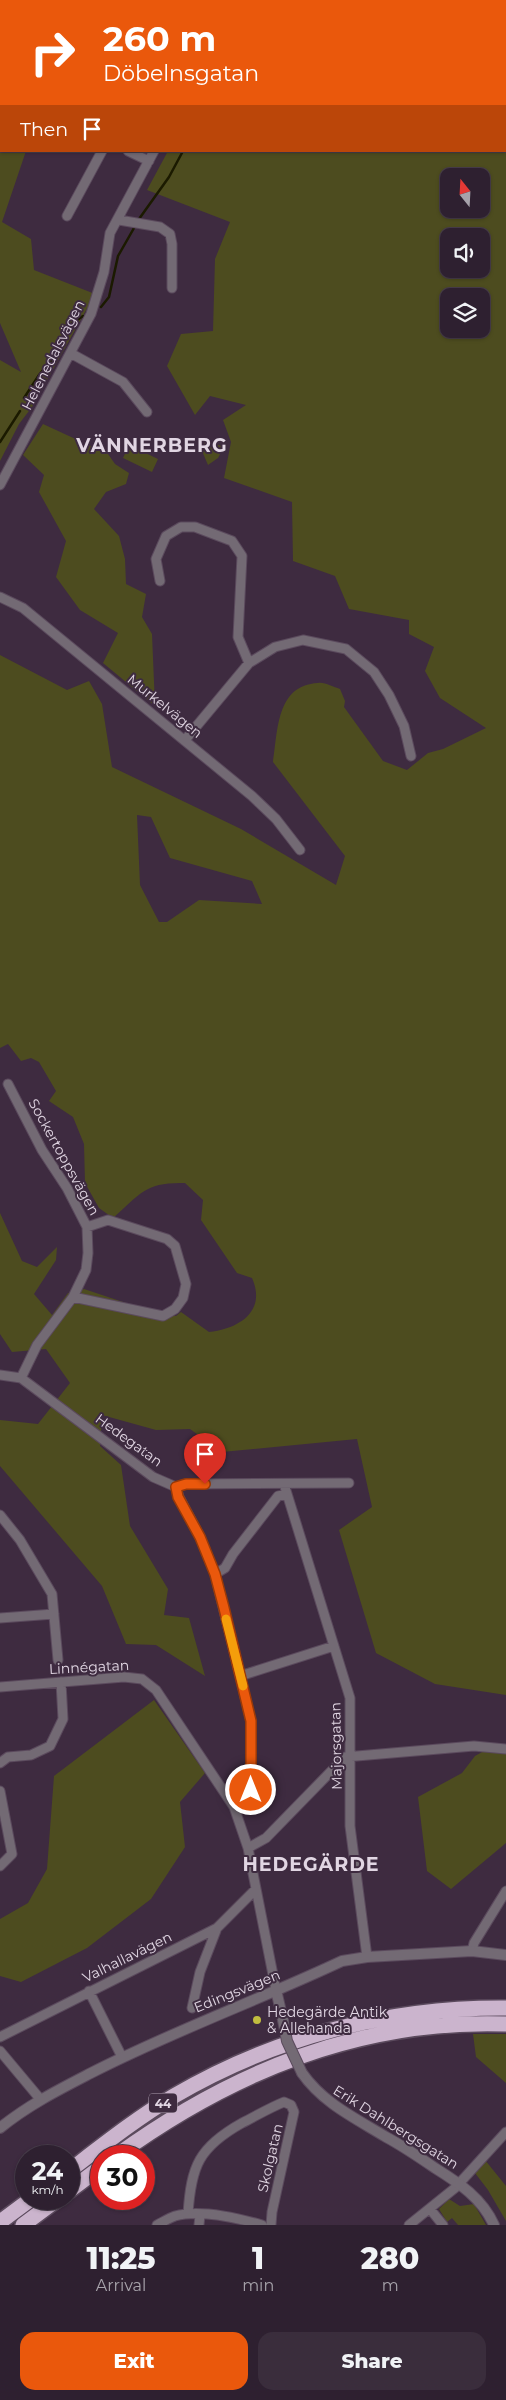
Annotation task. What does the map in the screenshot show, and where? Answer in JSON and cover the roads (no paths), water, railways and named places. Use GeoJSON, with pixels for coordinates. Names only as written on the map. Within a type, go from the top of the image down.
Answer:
{"type":"FeatureCollection","features":[{"type":"Feature","properties":{"kind":"highway","name":"44"},"geometry":{"type":"LineString","coordinates":[[80,2162],[172,2097],[225,2069],[267,2050],[322,2032],[385,2018],[451,2009],[506,2008]]}},
{"type":"Feature","properties":{"kind":"highway","name":"44"},"geometry":{"type":"LineString","coordinates":[[132,2145],[206,2097],[273,2066],[317,2050],[352,2041],[416,2029],[451,2025],[506,2024]]}},
{"type":"Feature","properties":{"kind":"highway"},"geometry":{"type":"LineString","coordinates":[[0,2222],[16,2210]]}},
{"type":"Feature","properties":{"kind":"highway"},"geometry":{"type":"LineString","coordinates":[[23,2225],[43,2210]]}},
{"type":"Feature","properties":{"kind":"street"},"geometry":{"type":"LineString","coordinates":[[67,216],[101,152]]}},
{"type":"Feature","properties":{"kind":"street"},"geometry":{"type":"LineString","coordinates":[[130,152],[149,161]]}},
{"type":"Feature","properties":{"kind":"street","name":"Helenedalsvägen"},"geometry":{"type":"LineString","coordinates":[[0,485],[72,354],[98,295],[110,234],[154,152]]}},
{"type":"Feature","properties":{"kind":"street"},"geometry":{"type":"LineString","coordinates":[[119,220],[160,227],[170,234],[172,244],[172,288]]}},
{"type":"Feature","properties":{"kind":"street"},"geometry":{"type":"LineString","coordinates":[[72,354],[123,382],[147,412]]}},
{"type":"Feature","properties":{"kind":"street"},"geometry":{"type":"LineString","coordinates":[[160,582],[156,559],[166,536],[181,527],[195,527],[232,541],[242,556],[238,638],[248,662]]}},
{"type":"Feature","properties":{"kind":"street","name":"Murkelvägen"},"geometry":{"type":"LineString","coordinates":[[0,597],[23,608],[252,796],[276,819],[300,850]]}},
{"type":"Feature","properties":{"kind":"street"},"geometry":{"type":"LineString","coordinates":[[185,740],[248,662],[275,647],[304,640],[346,649],[374,672],[389,695],[404,726],[411,756]]}},
{"type":"Feature","properties":{"kind":"street","name":"Sockertoppsvägen"},"geometry":{"type":"LineString","coordinates":[[8,1084],[42,1150],[88,1227],[86,1270],[73,1297],[37,1345],[21,1378]]}},
{"type":"Feature","properties":{"kind":"street"},"geometry":{"type":"LineString","coordinates":[[73,1297],[163,1316],[175,1309],[183,1298],[186,1284],[175,1246],[166,1239],[108,1220],[88,1227]]}},
{"type":"Feature","properties":{"kind":"street","name":"Hedegatan"},"geometry":{"type":"LineString","coordinates":[[0,1375],[21,1378],[153,1477],[176,1487]]}},
{"type":"Feature","properties":{"kind":"street"},"geometry":{"type":"LineString","coordinates":[[276,1990],[248,1848],[234,1807],[251,1790],[251,1721],[215,1574],[200,1537],[178,1497],[176,1487],[186,1484],[349,1483]]}},
{"type":"Feature","properties":{"kind":"street","name":"Majorsgatan"},"geometry":{"type":"LineString","coordinates":[[284,1484],[350,1698],[350,1826],[367,1957]]}},
{"type":"Feature","properties":{"kind":"street"},"geometry":{"type":"LineString","coordinates":[[215,1574],[226,1568],[234,1554],[278,1496],[287,1494]]}},
{"type":"Feature","properties":{"kind":"street"},"geometry":{"type":"LineString","coordinates":[[0,1515],[20,1540],[49,1586],[52,1594],[58,1660]]}},
{"type":"Feature","properties":{"kind":"street"},"geometry":{"type":"LineString","coordinates":[[0,1618],[54,1614]]}},
{"type":"Feature","properties":{"kind":"street"},"geometry":{"type":"LineString","coordinates":[[240,1676],[334,1646]]}},
{"type":"Feature","properties":{"kind":"street","name":"Linnégatan"},"geometry":{"type":"LineString","coordinates":[[0,1686],[124,1677],[142,1678],[156,1690],[234,1807]]}},
{"type":"Feature","properties":{"kind":"street"},"geometry":{"type":"LineString","coordinates":[[0,1762],[8,1757],[30,1755],[50,1746],[62,1719],[61,1682]]}},
{"type":"Feature","properties":{"kind":"street"},"geometry":{"type":"LineString","coordinates":[[248,1848],[266,1838],[339,1763],[350,1756],[474,1746],[506,1748]]}},
{"type":"Feature","properties":{"kind":"street"},"geometry":{"type":"LineString","coordinates":[[0,1792],[12,1854],[0,1866]]}},
{"type":"Feature","properties":{"kind":"street","name":"Valhallavägen"},"geometry":{"type":"LineString","coordinates":[[0,2037],[216,1928],[256,1889]]}},
{"type":"Feature","properties":{"kind":"street"},"geometry":{"type":"LineString","coordinates":[[472,1951],[485,1922],[506,1891]]}},
{"type":"Feature","properties":{"kind":"street"},"geometry":{"type":"LineString","coordinates":[[192,2008],[200,1972],[216,1928]]}},
{"type":"Feature","properties":{"kind":"street","name":"Edingsvägen"},"geometry":{"type":"LineString","coordinates":[[0,2128],[41,2100],[122,2057],[190,2025],[342,1961],[367,1957],[472,1951],[506,1955]]}},
{"type":"Feature","properties":{"kind":"street","name":"Erik Dahlbergsgatan"},"geometry":{"type":"LineString","coordinates":[[276,1990],[287,2041],[302,2074],[318,2094],[334,2106],[459,2183],[476,2198],[486,2210],[494,2225]]}},
{"type":"Feature","properties":{"kind":"street"},"geometry":{"type":"LineString","coordinates":[[88,1991],[122,2057]]}},
{"type":"Feature","properties":{"kind":"street"},"geometry":{"type":"LineString","coordinates":[[0,2050],[41,2100]]}},
{"type":"Feature","properties":{"kind":"street","name":"Skolgatan"},"geometry":{"type":"LineString","coordinates":[[188,2214],[192,2184],[197,2164],[203,2152],[223,2134],[284,2102],[291,2105],[294,2112],[272,2212],[271,2225]]}},
{"type":"Feature","properties":{"kind":"street"},"geometry":{"type":"LineString","coordinates":[[409,2225],[459,2183],[506,2132]]}},
{"type":"Feature","properties":{"kind":"street"},"geometry":{"type":"LineString","coordinates":[[430,2209],[443,2225]]}},
{"type":"Feature","properties":{"kind":"street"},"geometry":{"type":"LineString","coordinates":[[157,2225],[174,2216],[188,2214],[238,2218],[262,2225]]}},
{"type":"Feature","properties":{"kind":"street"},"geometry":{"type":"LineString","coordinates":[[199,2225],[200,2215]]}},
{"type":"Feature","properties":{"kind":"waterway"},"geometry":{"type":"LineString","coordinates":[[139,219],[169,177],[182,152]]}},
{"type":"Feature","properties":{"kind":"waterway"},"geometry":{"type":"LineString","coordinates":[[101,307],[109,297],[118,256],[134,228]]}},
{"type":"Feature","properties":{"kind":"waterway"},"geometry":{"type":"LineString","coordinates":[[24,398],[39,375],[58,352],[70,325],[83,316]]}},
{"type":"Feature","properties":{"kind":"waterway"},"geometry":{"type":"LineString","coordinates":[[0,442],[20,411]]}},
{"type":"Feature","properties":{"kind":"place","name":"Hedegärde Antik & Allehanda"},"geometry":{"type":"Point","coordinates":[257,2020]}},
{"type":"Feature","properties":{"kind":"district","name":"VÄNNERBERG"},"geometry":{"type":"Point","coordinates":[152,445]}},
{"type":"Feature","properties":{"kind":"district","name":"HEDEGÄRDE"},"geometry":{"type":"Point","coordinates":[311,1864]}}]}
